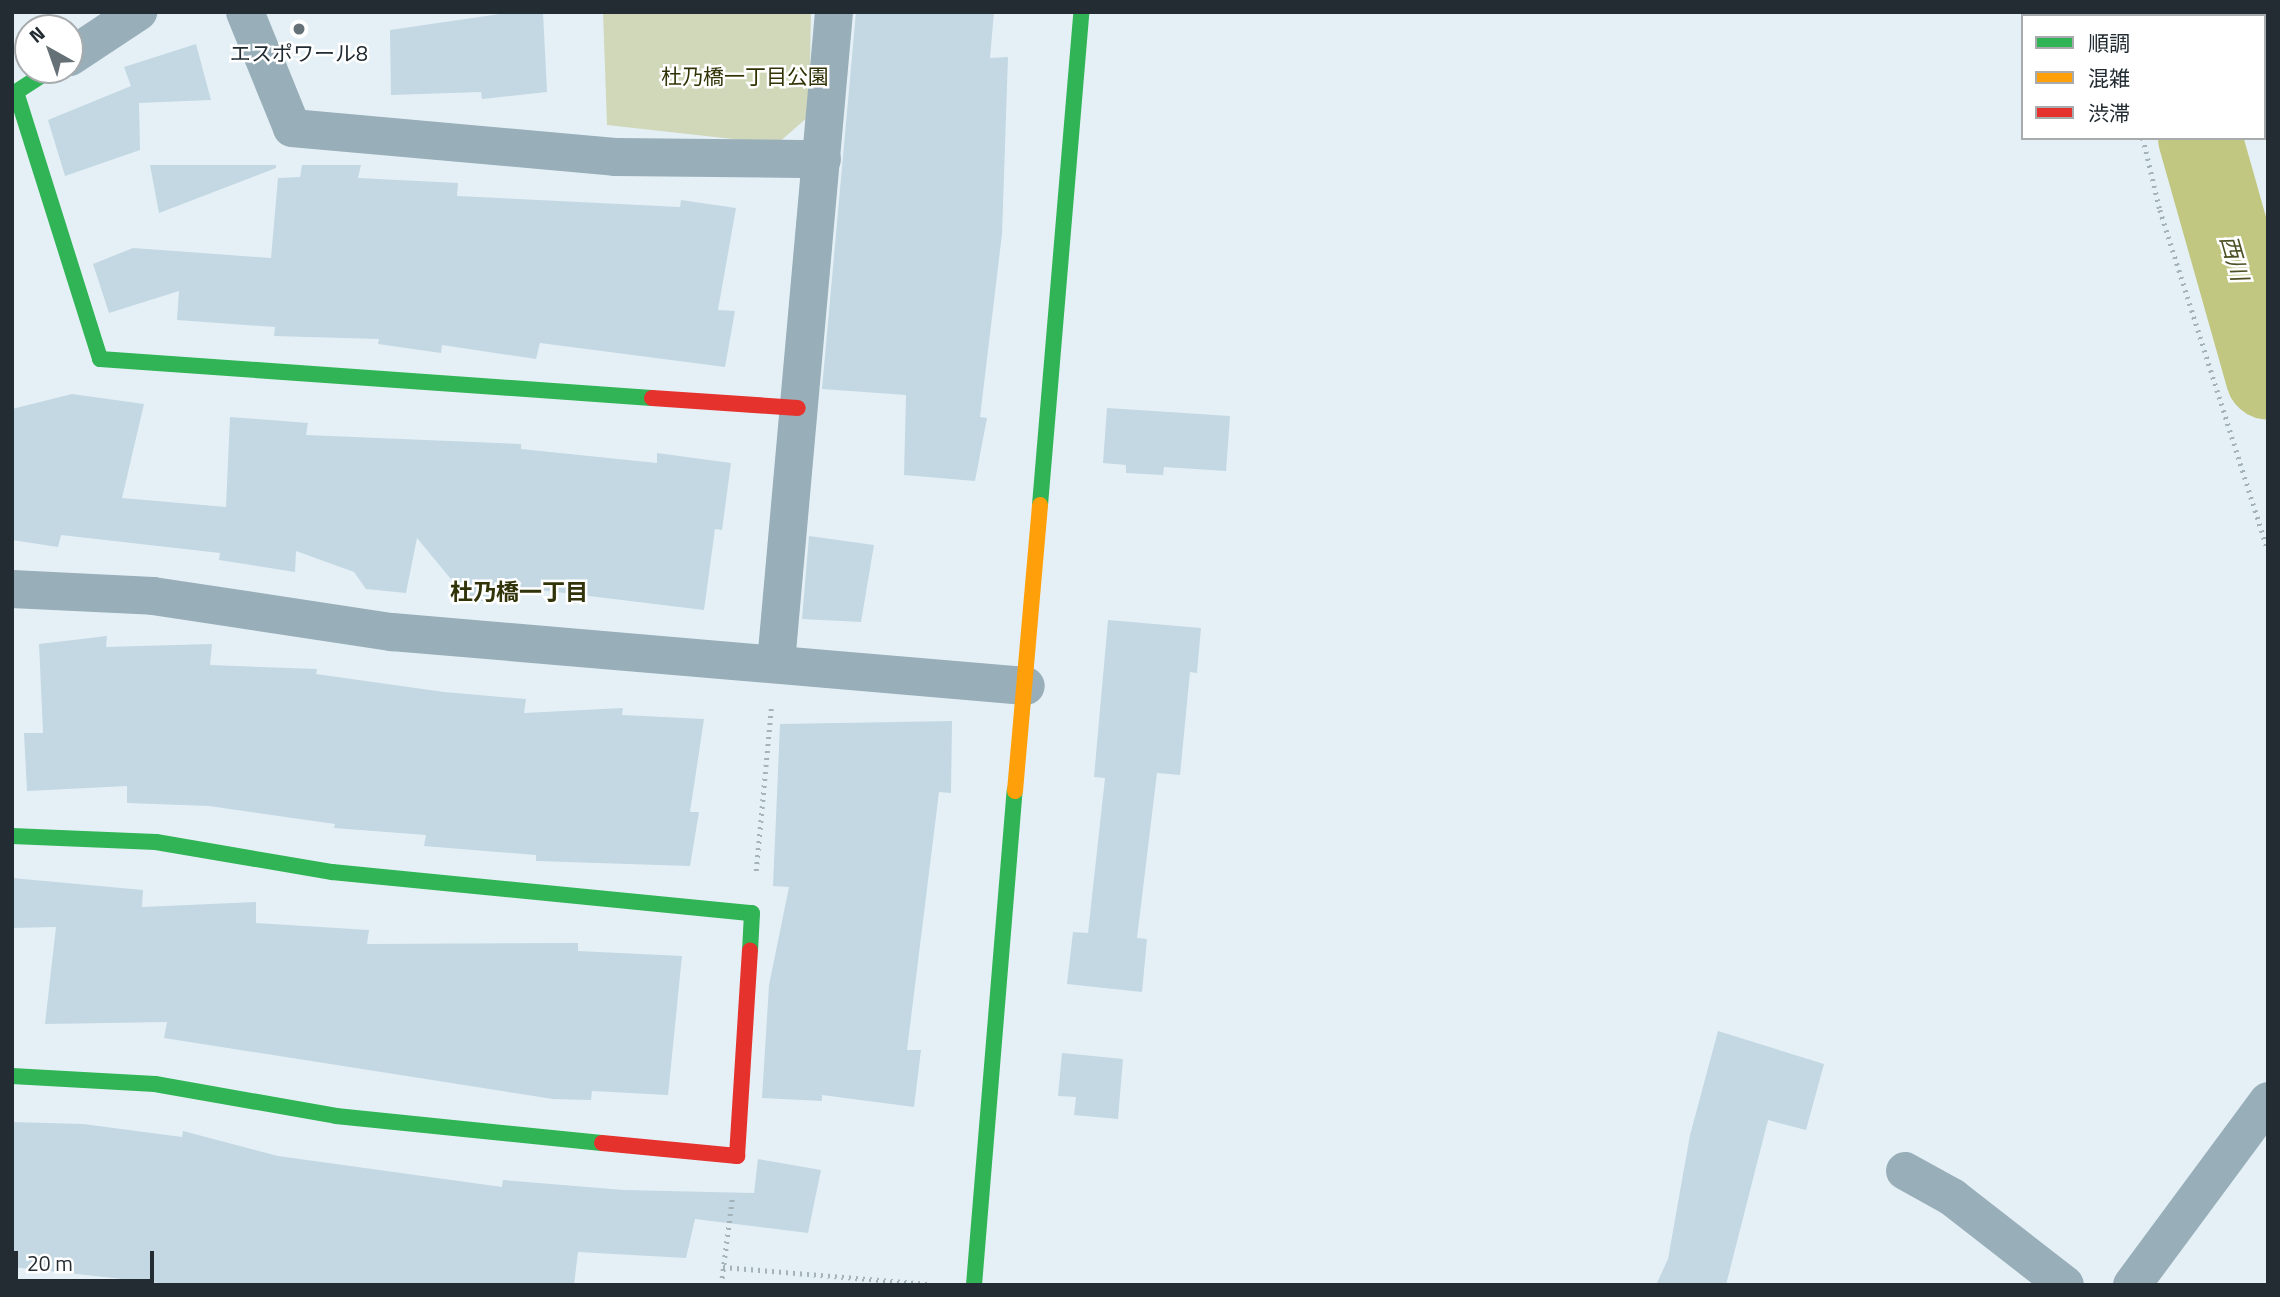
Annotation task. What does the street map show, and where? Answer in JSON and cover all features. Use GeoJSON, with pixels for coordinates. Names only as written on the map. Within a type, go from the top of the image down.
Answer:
{"type":"FeatureCollection","features":[{"type":"Feature","properties":{"kind":"street"},"geometry":{"type":"LineString","coordinates":[[84,48],[138,12]]}},
{"type":"Feature","properties":{"kind":"street"},"geometry":{"type":"LineString","coordinates":[[245,12],[292,128],[615,158],[822,159]]}},
{"type":"Feature","properties":{"kind":"street"},"geometry":{"type":"LineString","coordinates":[[776,663],[834,12]]}},
{"type":"Feature","properties":{"kind":"street"},"geometry":{"type":"LineString","coordinates":[[974,1285],[1082,12]]}},
{"type":"Feature","properties":{"kind":"street"},"geometry":{"type":"LineString","coordinates":[[28,84],[16,92],[100,359],[798,408]]}},
{"type":"Feature","properties":{"kind":"street"},"geometry":{"type":"LineString","coordinates":[[12,589],[153,596],[392,632],[1026,685]]}},
{"type":"Feature","properties":{"kind":"street"},"geometry":{"type":"LineString","coordinates":[[12,836],[156,842],[332,872],[752,914],[737,1156],[336,1116],[155,1084],[12,1076]]}},
{"type":"Feature","properties":{"kind":"street"},"geometry":{"type":"LineString","coordinates":[[2132,1285],[2268,1101]]}},
{"type":"Feature","properties":{"kind":"street"},"geometry":{"type":"LineString","coordinates":[[1905,1171],[1952,1197],[2066,1285]]}},
{"type":"Feature","properties":{"kind":"path"},"geometry":{"type":"LineString","coordinates":[[2143,140],[2160,210],[2268,550]]}},
{"type":"Feature","properties":{"kind":"path"},"geometry":{"type":"LineString","coordinates":[[752,914],[776,663]]}},
{"type":"Feature","properties":{"kind":"path"},"geometry":{"type":"LineString","coordinates":[[721,1285],[737,1156]]}},
{"type":"Feature","properties":{"kind":"path"},"geometry":{"type":"LineString","coordinates":[[723,1267],[940,1285]]}},
{"type":"Feature","properties":{"kind":"green space","name":"杜乃橋一丁目公園"},"geometry":{"type":"Polygon","coordinates":[[[603,12],[811,12],[809,116],[777,144],[607,125],[603,12]]]}},
{"type":"Feature","properties":{"kind":"building"},"geometry":{"type":"Polygon","coordinates":[[[514,12],[543,12],[547,92],[482,99],[481,92],[391,95],[390,30],[514,12]]]}},
{"type":"Feature","properties":{"kind":"building"},"geometry":{"type":"Polygon","coordinates":[[[856,12],[994,12],[990,58],[1008,57],[1002,234],[980,417],[987,418],[975,481],[904,475],[906,395],[822,389],[856,12]]]}},
{"type":"Feature","properties":{"kind":"building"},"geometry":{"type":"Polygon","coordinates":[[[196,44],[211,100],[139,103],[140,150],[65,176],[48,120],[131,86],[124,67],[196,44]]]}},
{"type":"Feature","properties":{"kind":"building"},"geometry":{"type":"Polygon","coordinates":[[[150,165],[276,165],[276,168],[159,213],[150,165]]]}},
{"type":"Feature","properties":{"kind":"building"},"geometry":{"type":"Polygon","coordinates":[[[302,165],[361,165],[358,178],[458,183],[457,196],[680,207],[681,200],[736,208],[718,310],[735,311],[725,367],[540,343],[536,359],[442,345],[441,353],[378,344],[379,339],[274,336],[275,327],[177,320],[179,291],[109,313],[93,264],[133,248],[271,258],[278,178],[300,177],[302,165]]]}},
{"type":"Feature","properties":{"kind":"building"},"geometry":{"type":"Polygon","coordinates":[[[72,394],[144,404],[122,498],[226,507],[230,417],[308,423],[306,435],[521,444],[521,449],[657,463],[657,453],[731,463],[722,530],[715,529],[704,610],[515,587],[513,601],[469,601],[417,538],[406,593],[366,589],[354,572],[296,551],[295,572],[219,560],[220,553],[61,535],[58,547],[12,540],[12,409],[72,394]]]}},
{"type":"Feature","properties":{"kind":"building"},"geometry":{"type":"Polygon","coordinates":[[[1107,408],[1230,416],[1226,471],[1164,467],[1163,475],[1126,473],[1126,465],[1103,463],[1107,408]]]}},
{"type":"Feature","properties":{"kind":"building"},"geometry":{"type":"Polygon","coordinates":[[[809,536],[874,545],[861,622],[802,619],[809,536]]]}},
{"type":"Feature","properties":{"kind":"building"},"geometry":{"type":"Polygon","coordinates":[[[1108,620],[1201,628],[1197,673],[1190,672],[1180,775],[1157,773],[1137,938],[1147,939],[1142,992],[1067,984],[1073,932],[1088,933],[1105,778],[1094,777],[1108,620]]]}},
{"type":"Feature","properties":{"kind":"building"},"geometry":{"type":"Polygon","coordinates":[[[107,636],[106,647],[212,644],[210,665],[317,669],[316,674],[444,692],[526,699],[524,713],[623,708],[622,715],[704,719],[690,812],[699,812],[690,866],[536,861],[536,855],[424,846],[426,835],[334,828],[335,824],[209,806],[127,803],[127,786],[27,791],[24,733],[43,733],[39,644],[107,636]]]}},
{"type":"Feature","properties":{"kind":"building"},"geometry":{"type":"Polygon","coordinates":[[[952,721],[951,793],[939,792],[907,1050],[921,1050],[914,1107],[822,1095],[822,1101],[762,1098],[769,985],[789,887],[773,886],[780,724],[952,721]]]}},
{"type":"Feature","properties":{"kind":"building"},"geometry":{"type":"Polygon","coordinates":[[[12,878],[143,890],[142,907],[256,902],[256,923],[369,930],[367,944],[578,943],[578,951],[682,956],[668,1095],[592,1091],[591,1100],[553,1099],[164,1038],[167,1022],[45,1024],[56,927],[12,928],[12,878]]]}},
{"type":"Feature","properties":{"kind":"building"},"geometry":{"type":"Polygon","coordinates":[[[1718,1031],[1824,1064],[1806,1130],[1768,1120],[1726,1285],[1656,1285],[1668,1259],[1690,1135],[1718,1031]]]}},
{"type":"Feature","properties":{"kind":"building"},"geometry":{"type":"Polygon","coordinates":[[[1062,1053],[1123,1059],[1118,1119],[1074,1115],[1076,1097],[1058,1096],[1062,1053]]]}},
{"type":"Feature","properties":{"kind":"building"},"geometry":{"type":"Polygon","coordinates":[[[12,1122],[83,1124],[182,1137],[183,1131],[278,1156],[502,1187],[503,1180],[624,1190],[754,1193],[758,1159],[821,1170],[808,1233],[695,1219],[686,1258],[578,1252],[574,1285],[178,1285],[12,1267],[12,1122]]]}},
{"type":"Feature","properties":{"kind":"waterway","name":"西川"},"geometry":{"type":"LineString","coordinates":[[2201,140],[2268,378]]}},
{"type":"Feature","properties":{"kind":"traffic: fast"},"geometry":{"type":"LineString","coordinates":[[1040,505],[1081,12]]}},
{"type":"Feature","properties":{"kind":"traffic: fast"},"geometry":{"type":"LineString","coordinates":[[28,84],[16,92],[100,359],[652,398]]}},
{"type":"Feature","properties":{"kind":"traffic: fast"},"geometry":{"type":"LineString","coordinates":[[974,1285],[1015,791]]}},
{"type":"Feature","properties":{"kind":"traffic: fast"},"geometry":{"type":"LineString","coordinates":[[12,836],[156,842],[332,872],[752,913],[750,950]]}},
{"type":"Feature","properties":{"kind":"traffic: fast"},"geometry":{"type":"LineString","coordinates":[[12,1076],[155,1084],[336,1116],[602,1143]]}},
{"type":"Feature","properties":{"kind":"traffic: slow"},"geometry":{"type":"LineString","coordinates":[[1015,791],[1040,505]]}},
{"type":"Feature","properties":{"kind":"traffic: jam"},"geometry":{"type":"LineString","coordinates":[[652,398],[798,408]]}},
{"type":"Feature","properties":{"kind":"traffic: jam"},"geometry":{"type":"LineString","coordinates":[[602,1143],[737,1156],[750,950]]}},
{"type":"Feature","properties":{"kind":"place","name":"エスポワール8"},"geometry":{"type":"Point","coordinates":[299,29]}},
{"type":"Feature","properties":{"kind":"district","name":"杜乃橋一丁目"},"geometry":{"type":"Point","coordinates":[519,592]}}]}
